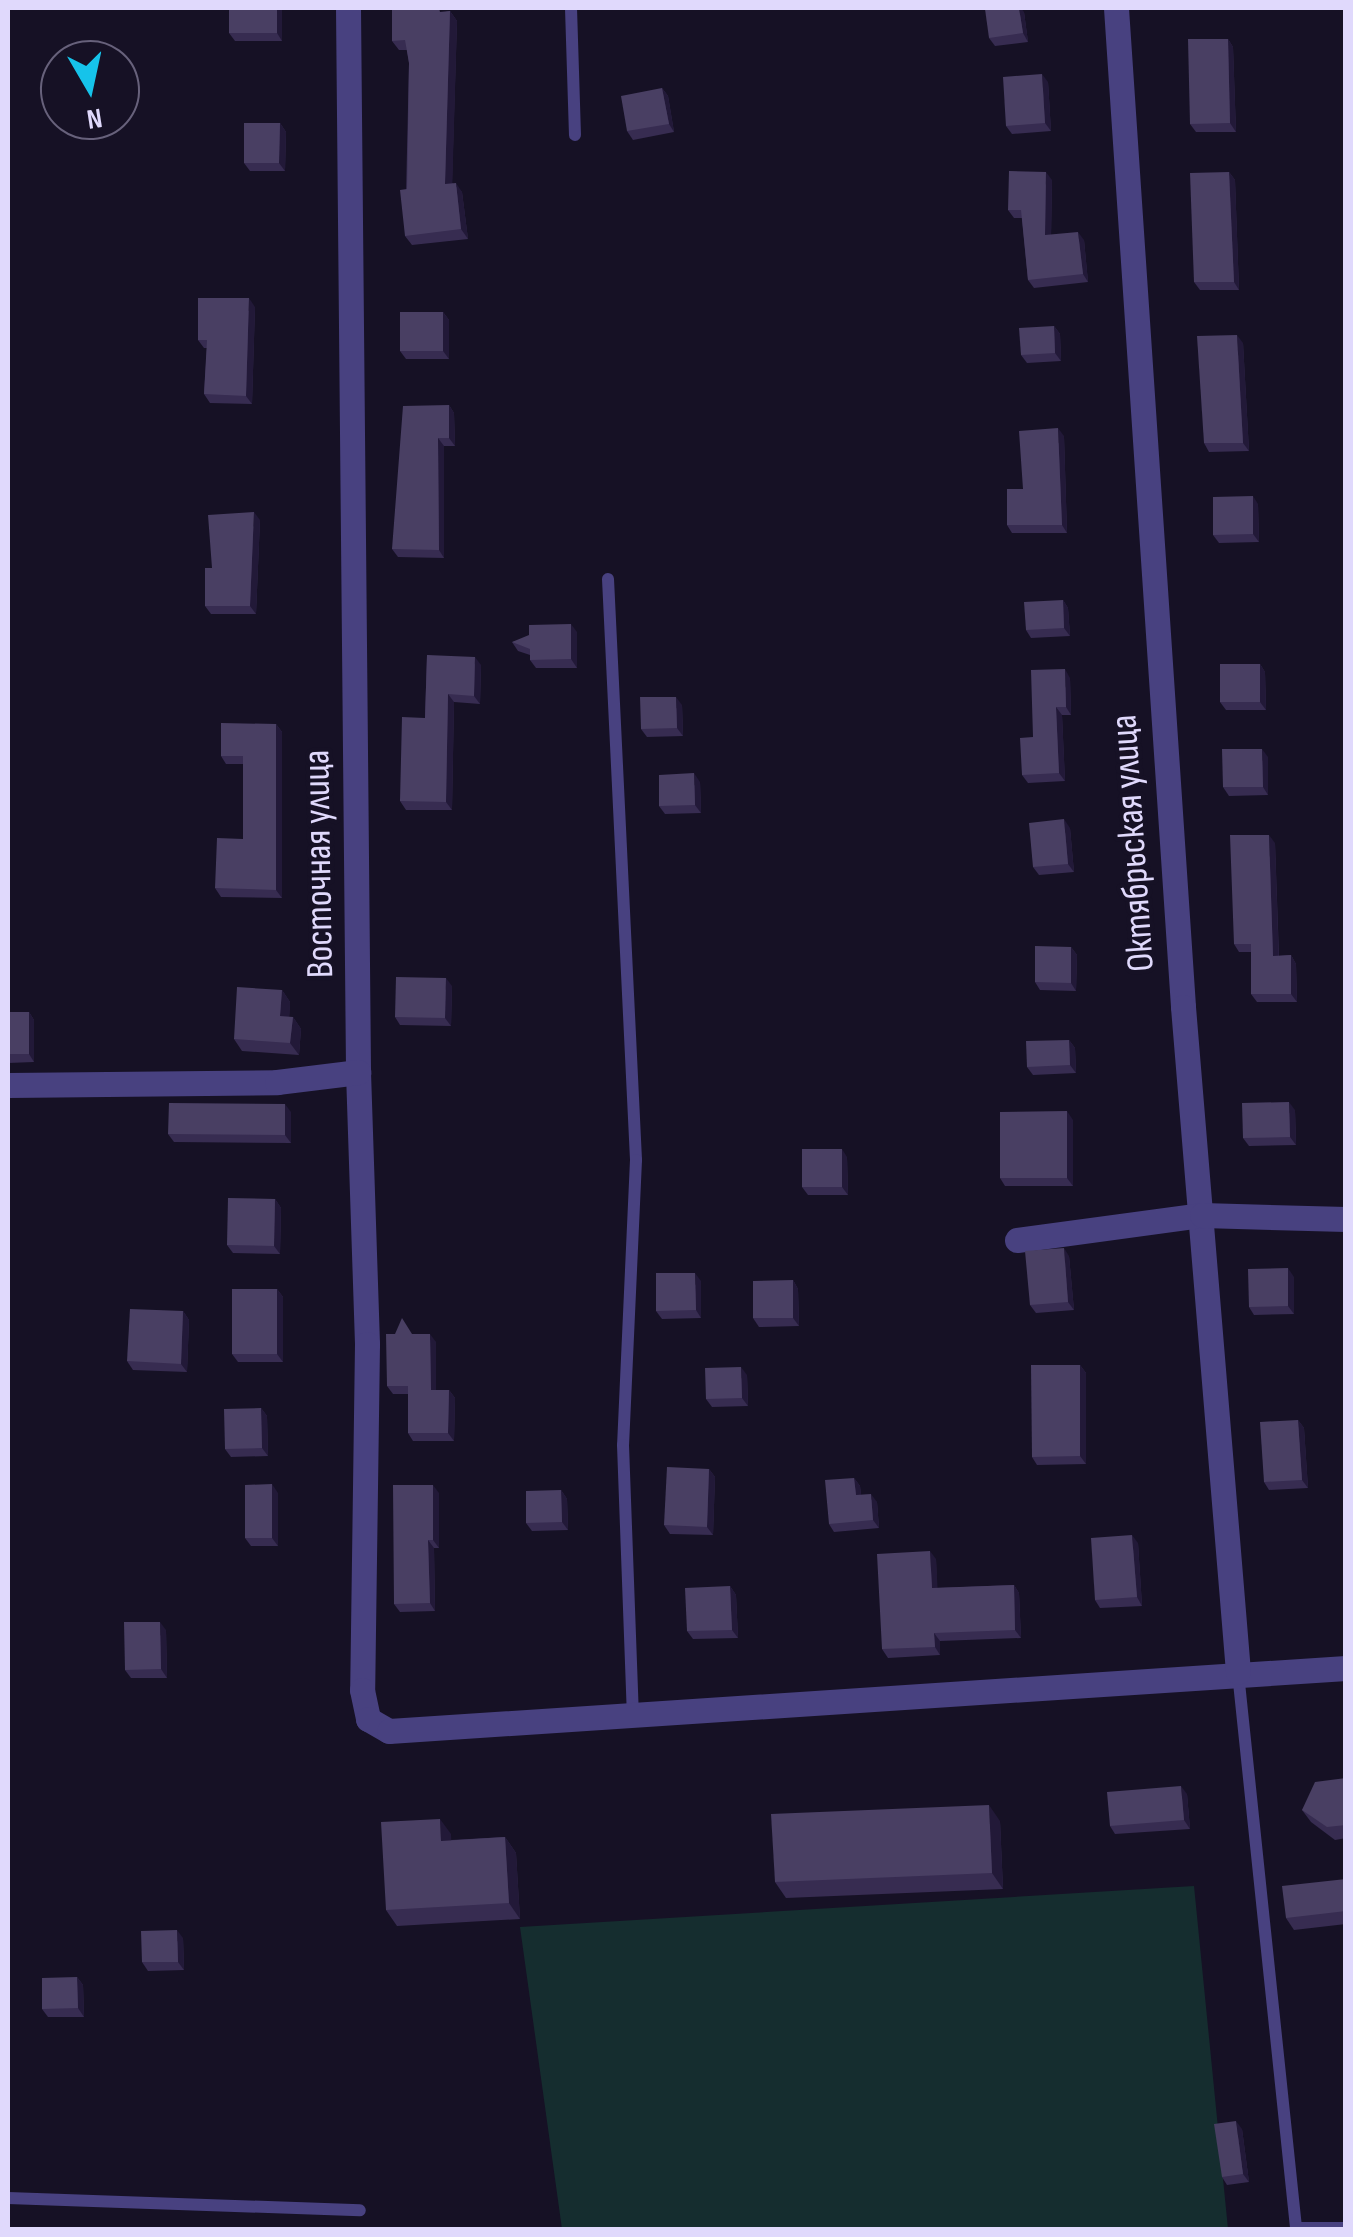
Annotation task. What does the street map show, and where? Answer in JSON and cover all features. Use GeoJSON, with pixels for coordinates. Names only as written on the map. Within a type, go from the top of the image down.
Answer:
{"type":"FeatureCollection","features":[{"type":"Feature","properties":{"kind":"street","name":"Восточная улица"},"geometry":{"type":"LineString","coordinates":[[348,8],[358,1072],[367,1344],[362,1690],[368,1719],[390,1731],[633,1717]]}},
{"type":"Feature","properties":{"kind":"street","name":"Октябрьская улица"},"geometry":{"type":"LineString","coordinates":[[1116,8],[1238,1672]]}},
{"type":"Feature","properties":{"kind":"street"},"geometry":{"type":"LineString","coordinates":[[8,1085],[277,1082],[358,1072]]}},
{"type":"Feature","properties":{"kind":"street"},"geometry":{"type":"LineString","coordinates":[[1017,1240],[1202,1216],[1346,1219]]}},
{"type":"Feature","properties":{"kind":"street"},"geometry":{"type":"LineString","coordinates":[[633,1717],[1238,1672],[1346,1668]]}},
{"type":"Feature","properties":{"kind":"lane"},"geometry":{"type":"LineString","coordinates":[[571,8],[575,135]]}},
{"type":"Feature","properties":{"kind":"lane"},"geometry":{"type":"LineString","coordinates":[[608,579],[636,1160],[624,1446],[633,1717]]}},
{"type":"Feature","properties":{"kind":"lane"},"geometry":{"type":"LineString","coordinates":[[1238,1672],[1296,2228],[1346,2228]]}},
{"type":"Feature","properties":{"kind":"lane"},"geometry":{"type":"LineString","coordinates":[[8,2198],[360,2210]]}},
{"type":"Feature","properties":{"kind":"green space"},"geometry":{"type":"Polygon","coordinates":[[[1194,1886],[1228,2229],[562,2229],[520,1927],[1194,1886]]]}},
{"type":"Feature","properties":{"kind":"building"},"geometry":{"type":"Polygon","coordinates":[[[229,8],[277,8],[277,33],[229,33],[229,8]]]}},
{"type":"Feature","properties":{"kind":"building"},"geometry":{"type":"Polygon","coordinates":[[[392,8],[450,11],[445,184],[456,183],[461,229],[405,236],[400,190],[407,189],[409,63],[405,40],[392,41],[392,8]]]}},
{"type":"Feature","properties":{"kind":"building"},"geometry":{"type":"Polygon","coordinates":[[[1019,8],[1023,33],[989,38],[985,9],[1019,8]]]}},
{"type":"Feature","properties":{"kind":"building"},"geometry":{"type":"Polygon","coordinates":[[[1188,39],[1228,39],[1230,123],[1190,124],[1188,39]]]}},
{"type":"Feature","properties":{"kind":"building"},"geometry":{"type":"Polygon","coordinates":[[[1042,74],[1045,123],[1006,126],[1003,77],[1042,74]]]}},
{"type":"Feature","properties":{"kind":"building"},"geometry":{"type":"Polygon","coordinates":[[[662,88],[669,124],[627,131],[621,96],[662,88]]]}},
{"type":"Feature","properties":{"kind":"building"},"geometry":{"type":"Polygon","coordinates":[[[244,123],[280,123],[279,163],[244,163],[244,123]]]}},
{"type":"Feature","properties":{"kind":"building"},"geometry":{"type":"Polygon","coordinates":[[[1009,171],[1046,172],[1045,235],[1078,232],[1083,274],[1028,280],[1021,210],[1008,210],[1009,171]]]}},
{"type":"Feature","properties":{"kind":"building"},"geometry":{"type":"Polygon","coordinates":[[[1229,172],[1234,282],[1194,282],[1190,173],[1229,172]]]}},
{"type":"Feature","properties":{"kind":"building"},"geometry":{"type":"Polygon","coordinates":[[[198,298],[249,298],[246,396],[204,394],[207,340],[198,340],[198,298]]]}},
{"type":"Feature","properties":{"kind":"building"},"geometry":{"type":"Polygon","coordinates":[[[400,312],[443,312],[443,351],[400,351],[400,312]]]}},
{"type":"Feature","properties":{"kind":"building"},"geometry":{"type":"Polygon","coordinates":[[[1054,326],[1055,353],[1021,355],[1019,328],[1054,326]]]}},
{"type":"Feature","properties":{"kind":"building"},"geometry":{"type":"Polygon","coordinates":[[[1237,335],[1243,443],[1204,443],[1197,336],[1237,335]]]}},
{"type":"Feature","properties":{"kind":"building"},"geometry":{"type":"Polygon","coordinates":[[[449,405],[449,438],[438,438],[439,550],[392,549],[403,406],[449,405]]]}},
{"type":"Feature","properties":{"kind":"building"},"geometry":{"type":"Polygon","coordinates":[[[1058,428],[1062,525],[1007,525],[1007,489],[1023,489],[1019,431],[1058,428]]]}},
{"type":"Feature","properties":{"kind":"building"},"geometry":{"type":"Polygon","coordinates":[[[1253,496],[1253,534],[1213,535],[1213,497],[1253,496]]]}},
{"type":"Feature","properties":{"kind":"building"},"geometry":{"type":"Polygon","coordinates":[[[254,512],[250,606],[205,606],[205,568],[212,568],[208,515],[254,512]]]}},
{"type":"Feature","properties":{"kind":"building"},"geometry":{"type":"Polygon","coordinates":[[[1063,600],[1064,628],[1026,630],[1024,602],[1063,600]]]}},
{"type":"Feature","properties":{"kind":"building"},"geometry":{"type":"Polygon","coordinates":[[[571,624],[571,659],[530,660],[530,649],[512,642],[529,635],[529,625],[571,624]]]}},
{"type":"Feature","properties":{"kind":"building"},"geometry":{"type":"Polygon","coordinates":[[[427,655],[475,657],[474,696],[448,694],[446,802],[400,801],[402,717],[425,718],[427,655]]]}},
{"type":"Feature","properties":{"kind":"building"},"geometry":{"type":"Polygon","coordinates":[[[1220,664],[1260,664],[1260,702],[1220,702],[1220,664]]]}},
{"type":"Feature","properties":{"kind":"building"},"geometry":{"type":"Polygon","coordinates":[[[1065,669],[1066,707],[1056,707],[1059,773],[1022,775],[1020,738],[1033,737],[1031,670],[1065,669]]]}},
{"type":"Feature","properties":{"kind":"building"},"geometry":{"type":"Polygon","coordinates":[[[640,697],[676,697],[677,728],[641,729],[640,697]]]}},
{"type":"Feature","properties":{"kind":"building"},"geometry":{"type":"Polygon","coordinates":[[[221,723],[276,724],[276,890],[215,888],[217,838],[243,839],[243,756],[221,756],[221,723]]]}},
{"type":"Feature","properties":{"kind":"building"},"geometry":{"type":"Polygon","coordinates":[[[1222,749],[1262,749],[1263,787],[1223,787],[1222,749]]]}},
{"type":"Feature","properties":{"kind":"building"},"geometry":{"type":"Polygon","coordinates":[[[694,773],[695,805],[659,806],[659,775],[694,773]]]}},
{"type":"Feature","properties":{"kind":"building"},"geometry":{"type":"Polygon","coordinates":[[[1064,819],[1068,864],[1033,867],[1029,823],[1064,819]]]}},
{"type":"Feature","properties":{"kind":"building"},"geometry":{"type":"Polygon","coordinates":[[[1230,835],[1269,835],[1273,956],[1291,955],[1291,994],[1251,994],[1251,944],[1234,944],[1230,835]]]}},
{"type":"Feature","properties":{"kind":"building"},"geometry":{"type":"Polygon","coordinates":[[[1035,946],[1071,947],[1071,983],[1035,982],[1035,946]]]}},
{"type":"Feature","properties":{"kind":"building"},"geometry":{"type":"Polygon","coordinates":[[[396,977],[446,978],[445,1018],[395,1017],[396,977]]]}},
{"type":"Feature","properties":{"kind":"building"},"geometry":{"type":"Polygon","coordinates":[[[237,987],[282,990],[280,1016],[293,1017],[290,1043],[234,1039],[237,987]]]}},
{"type":"Feature","properties":{"kind":"building"},"geometry":{"type":"Polygon","coordinates":[[[8,1012],[29,1012],[29,1054],[8,1054],[8,1012]]]}},
{"type":"Feature","properties":{"kind":"building"},"geometry":{"type":"Polygon","coordinates":[[[1069,1040],[1070,1065],[1027,1067],[1026,1041],[1069,1040]]]}},
{"type":"Feature","properties":{"kind":"building"},"geometry":{"type":"Polygon","coordinates":[[[1289,1102],[1290,1137],[1243,1138],[1242,1103],[1289,1102]]]}},
{"type":"Feature","properties":{"kind":"building"},"geometry":{"type":"Polygon","coordinates":[[[169,1103],[285,1104],[285,1135],[168,1134],[169,1103]]]}},
{"type":"Feature","properties":{"kind":"building"},"geometry":{"type":"Polygon","coordinates":[[[1067,1111],[1067,1178],[1000,1178],[1000,1112],[1067,1111]]]}},
{"type":"Feature","properties":{"kind":"building"},"geometry":{"type":"Polygon","coordinates":[[[802,1149],[842,1149],[842,1187],[802,1187],[802,1149]]]}},
{"type":"Feature","properties":{"kind":"building"},"geometry":{"type":"Polygon","coordinates":[[[228,1198],[275,1199],[274,1246],[227,1245],[228,1198]]]}},
{"type":"Feature","properties":{"kind":"building"},"geometry":{"type":"Polygon","coordinates":[[[1064,1248],[1068,1302],[1030,1305],[1025,1251],[1064,1248]]]}},
{"type":"Feature","properties":{"kind":"building"},"geometry":{"type":"Polygon","coordinates":[[[1288,1268],[1288,1306],[1249,1307],[1248,1269],[1288,1268]]]}},
{"type":"Feature","properties":{"kind":"building"},"geometry":{"type":"Polygon","coordinates":[[[656,1273],[695,1273],[696,1310],[656,1311],[656,1273]]]}},
{"type":"Feature","properties":{"kind":"building"},"geometry":{"type":"Polygon","coordinates":[[[793,1280],[793,1318],[753,1318],[753,1281],[793,1280]]]}},
{"type":"Feature","properties":{"kind":"building"},"geometry":{"type":"Polygon","coordinates":[[[232,1289],[277,1289],[277,1354],[232,1354],[232,1289]]]}},
{"type":"Feature","properties":{"kind":"building"},"geometry":{"type":"Polygon","coordinates":[[[130,1309],[183,1311],[181,1364],[127,1361],[130,1309]]]}},
{"type":"Feature","properties":{"kind":"building"},"geometry":{"type":"Polygon","coordinates":[[[402,1318],[412,1334],[430,1334],[431,1390],[449,1390],[448,1433],[408,1433],[408,1386],[387,1386],[386,1334],[395,1334],[402,1318]]]}},
{"type":"Feature","properties":{"kind":"building"},"geometry":{"type":"Polygon","coordinates":[[[1031,1365],[1080,1365],[1080,1456],[1032,1457],[1031,1365]]]}},
{"type":"Feature","properties":{"kind":"building"},"geometry":{"type":"Polygon","coordinates":[[[741,1367],[742,1398],[706,1399],[705,1368],[741,1367]]]}},
{"type":"Feature","properties":{"kind":"building"},"geometry":{"type":"Polygon","coordinates":[[[261,1408],[262,1448],[225,1449],[224,1409],[261,1408]]]}},
{"type":"Feature","properties":{"kind":"building"},"geometry":{"type":"Polygon","coordinates":[[[1298,1420],[1302,1480],[1264,1482],[1260,1422],[1298,1420]]]}},
{"type":"Feature","properties":{"kind":"building"},"geometry":{"type":"Polygon","coordinates":[[[667,1467],[709,1469],[707,1527],[664,1525],[667,1467]]]}},
{"type":"Feature","properties":{"kind":"building"},"geometry":{"type":"Polygon","coordinates":[[[854,1478],[856,1495],[871,1494],[873,1520],[829,1524],[825,1480],[854,1478]]]}},
{"type":"Feature","properties":{"kind":"building"},"geometry":{"type":"Polygon","coordinates":[[[272,1484],[272,1538],[245,1538],[245,1485],[272,1484]]]}},
{"type":"Feature","properties":{"kind":"building"},"geometry":{"type":"Polygon","coordinates":[[[393,1485],[433,1485],[433,1540],[428,1540],[430,1603],[394,1604],[393,1485]]]}},
{"type":"Feature","properties":{"kind":"building"},"geometry":{"type":"Polygon","coordinates":[[[561,1490],[562,1522],[526,1523],[526,1491],[561,1490]]]}},
{"type":"Feature","properties":{"kind":"building"},"geometry":{"type":"Polygon","coordinates":[[[1132,1535],[1137,1597],[1095,1600],[1091,1538],[1132,1535]]]}},
{"type":"Feature","properties":{"kind":"building"},"geometry":{"type":"Polygon","coordinates":[[[930,1551],[932,1588],[1014,1585],[1015,1630],[934,1633],[935,1647],[882,1649],[877,1554],[930,1551]]]}},
{"type":"Feature","properties":{"kind":"building"},"geometry":{"type":"Polygon","coordinates":[[[730,1586],[732,1630],[687,1631],[685,1588],[730,1586]]]}},
{"type":"Feature","properties":{"kind":"building"},"geometry":{"type":"Polygon","coordinates":[[[124,1622],[160,1622],[161,1669],[125,1670],[124,1622]]]}},
{"type":"Feature","properties":{"kind":"building"},"geometry":{"type":"Polygon","coordinates":[[[1346,1778],[1346,1825],[1327,1827],[1302,1810],[1315,1782],[1346,1778]]]}},
{"type":"Feature","properties":{"kind":"building"},"geometry":{"type":"Polygon","coordinates":[[[1181,1786],[1184,1820],[1110,1826],[1107,1792],[1181,1786]]]}},
{"type":"Feature","properties":{"kind":"building"},"geometry":{"type":"Polygon","coordinates":[[[989,1805],[992,1873],[775,1882],[771,1814],[989,1805]]]}},
{"type":"Feature","properties":{"kind":"building"},"geometry":{"type":"Polygon","coordinates":[[[440,1819],[441,1841],[505,1837],[509,1903],[386,1910],[381,1822],[440,1819]]]}},
{"type":"Feature","properties":{"kind":"building"},"geometry":{"type":"Polygon","coordinates":[[[1346,1879],[1346,1911],[1286,1918],[1282,1886],[1346,1879]]]}},
{"type":"Feature","properties":{"kind":"building"},"geometry":{"type":"Polygon","coordinates":[[[177,1930],[178,1962],[142,1962],[141,1931],[177,1930]]]}},
{"type":"Feature","properties":{"kind":"building"},"geometry":{"type":"Polygon","coordinates":[[[77,1977],[78,2008],[42,2009],[42,1978],[77,1977]]]}},
{"type":"Feature","properties":{"kind":"building"},"geometry":{"type":"Polygon","coordinates":[[[1236,2121],[1243,2174],[1222,2177],[1214,2124],[1236,2121]]]}}]}
